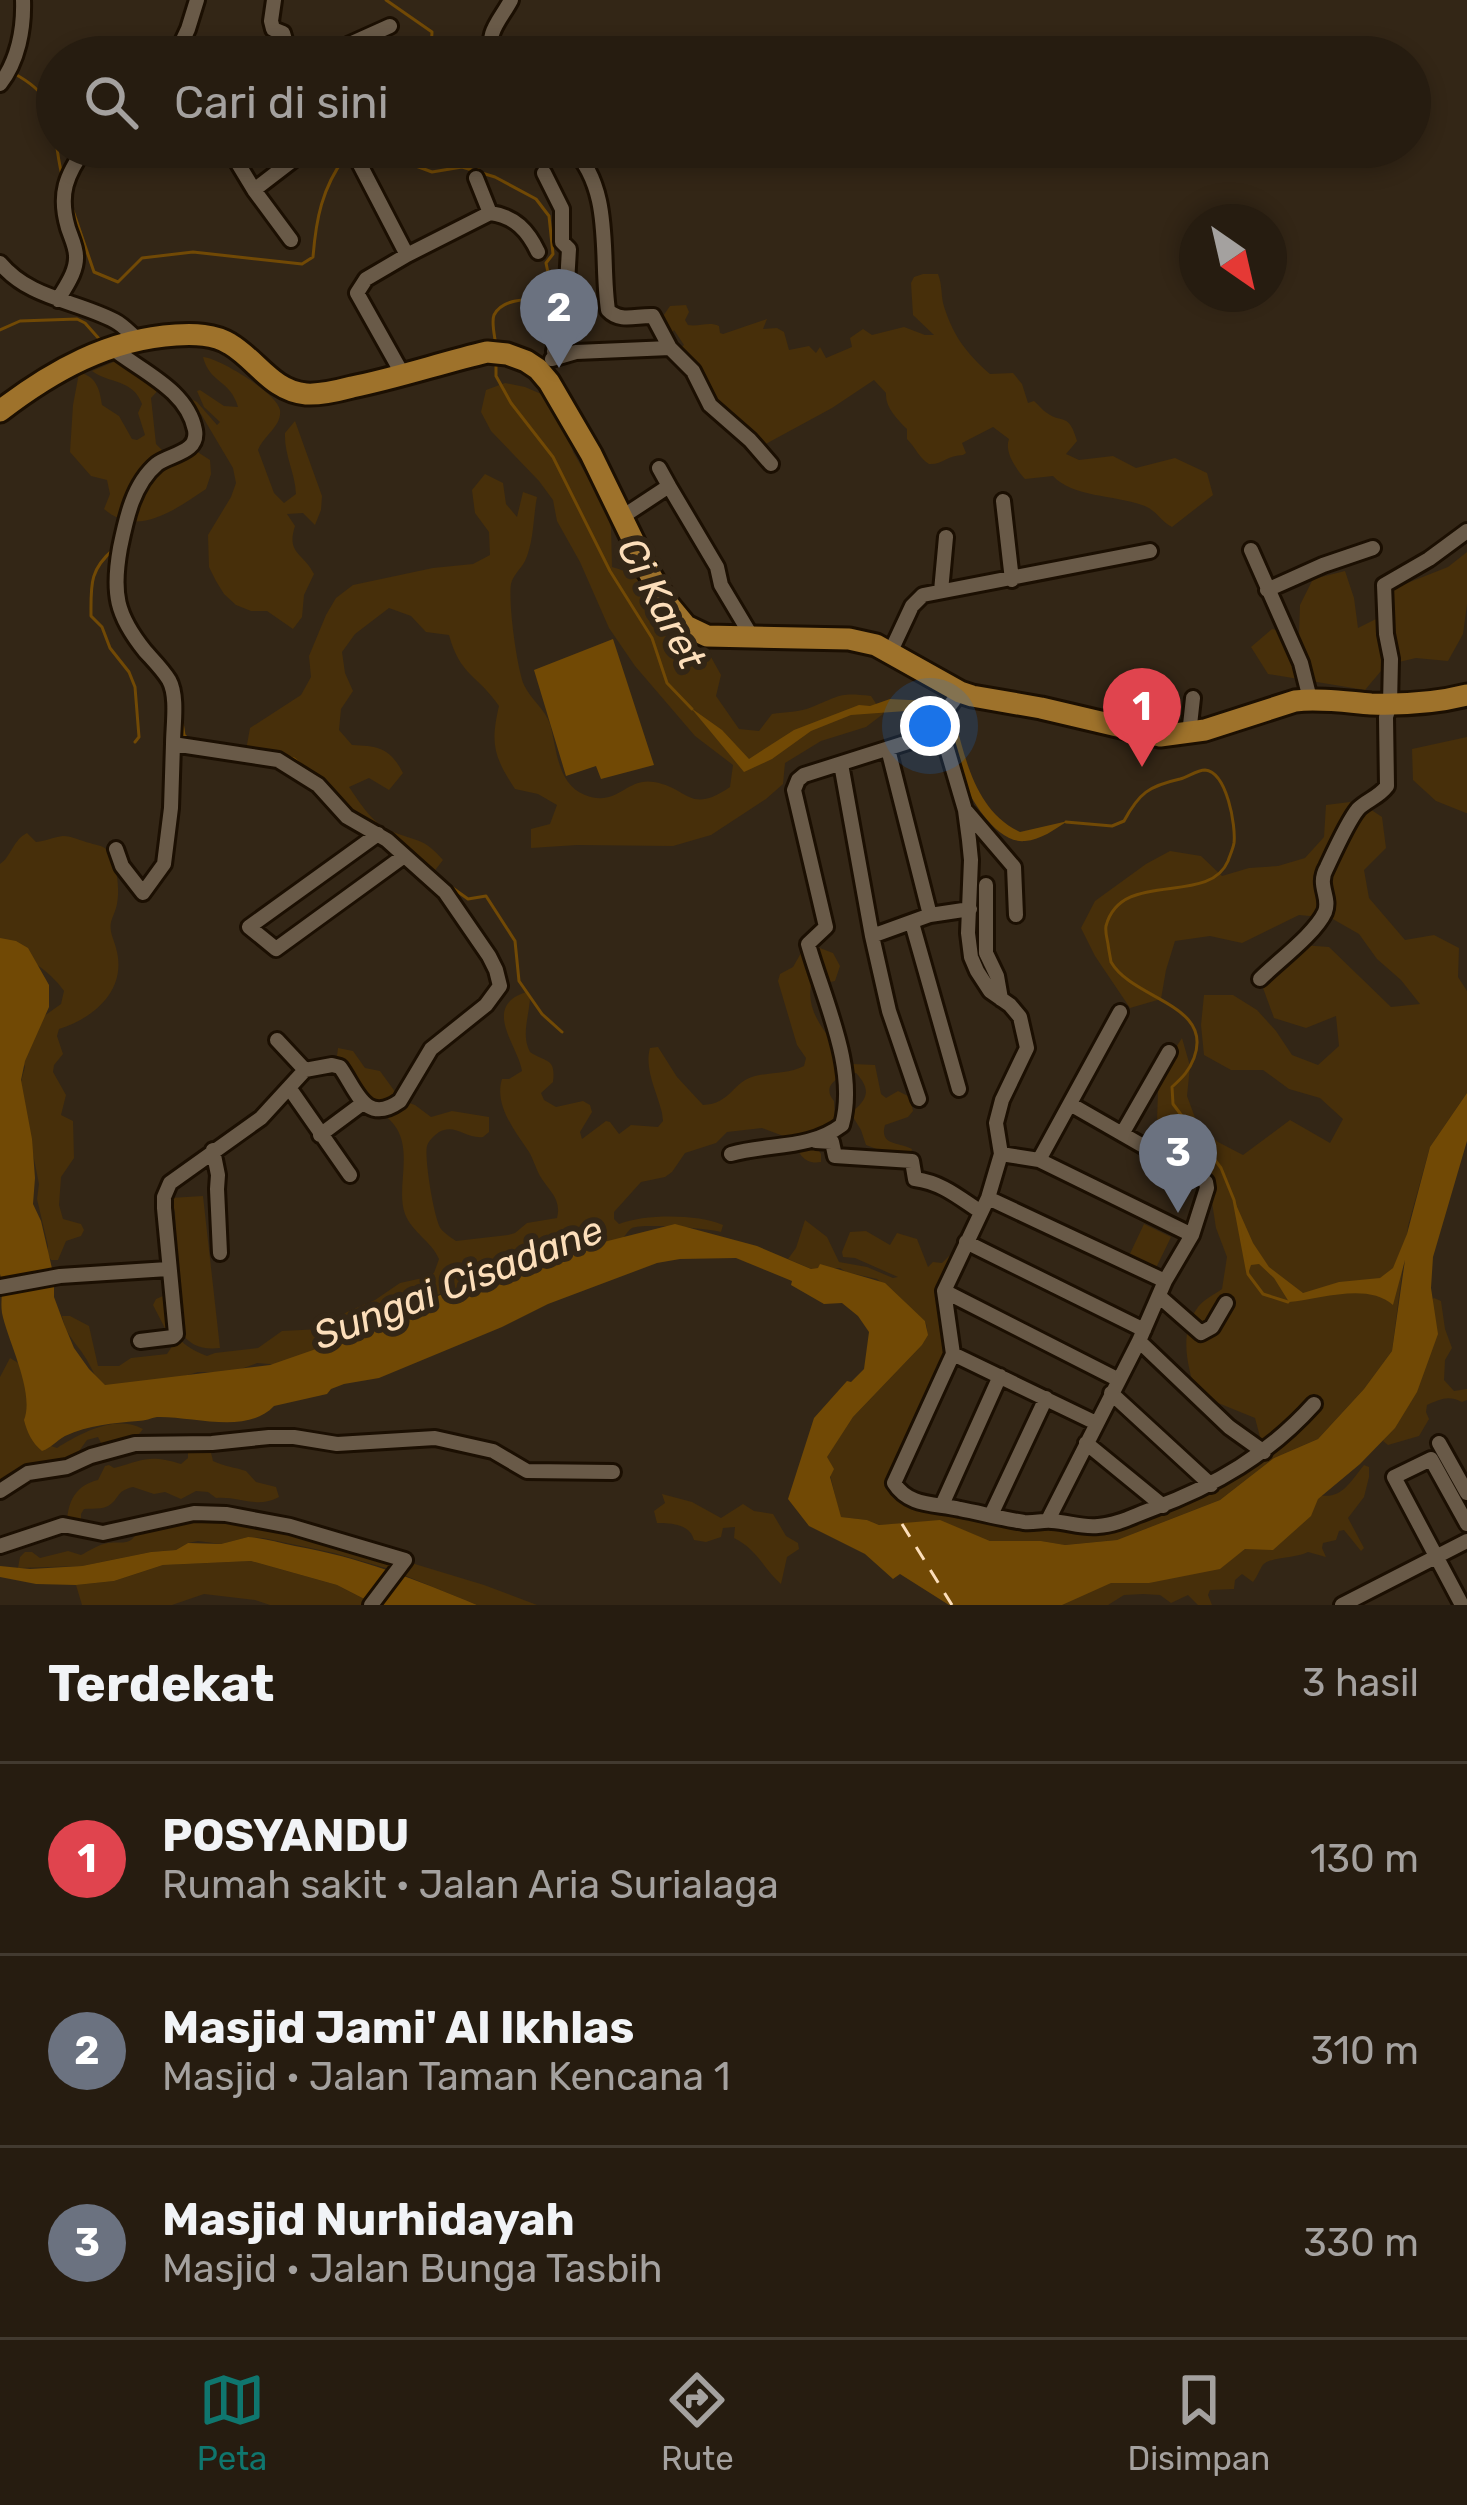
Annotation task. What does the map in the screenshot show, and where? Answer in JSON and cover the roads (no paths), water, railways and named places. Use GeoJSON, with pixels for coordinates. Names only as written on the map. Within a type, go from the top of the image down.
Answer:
{"type":"FeatureCollection","features":[{"type":"Feature","properties":{"kind":"main road"},"geometry":{"type":"LineString","coordinates":[[0,411],[99,351],[138,340],[188,335],[224,340],[271,380],[304,394],[323,394],[497,353],[546,363],[648,572],[686,626],[707,636],[868,642],[961,692],[1149,734],[1189,734],[1281,703],[1310,699],[1390,704],[1467,695]]}},
{"type":"Feature","properties":{"kind":"street"},"geometry":{"type":"LineString","coordinates":[[3,81],[15,58],[23,0]]}},
{"type":"Feature","properties":{"kind":"street"},"geometry":{"type":"LineString","coordinates":[[185,36],[196,0]]}},
{"type":"Feature","properties":{"kind":"street"},"geometry":{"type":"LineString","coordinates":[[274,0],[273,29],[284,36]]}},
{"type":"Feature","properties":{"kind":"street"},"geometry":{"type":"LineString","coordinates":[[489,36],[511,0]]}},
{"type":"Feature","properties":{"kind":"street"},"geometry":{"type":"LineString","coordinates":[[368,36],[390,26]]}},
{"type":"Feature","properties":{"kind":"street"},"geometry":{"type":"LineString","coordinates":[[58,300],[75,265],[62,193],[72,168]]}},
{"type":"Feature","properties":{"kind":"street"},"geometry":{"type":"LineString","coordinates":[[241,168],[290,240]]}},
{"type":"Feature","properties":{"kind":"street"},"geometry":{"type":"LineString","coordinates":[[254,190],[283,168]]}},
{"type":"Feature","properties":{"kind":"street"},"geometry":{"type":"LineString","coordinates":[[360,168],[407,255]]}},
{"type":"Feature","properties":{"kind":"street"},"geometry":{"type":"LineString","coordinates":[[585,168],[598,201],[605,239],[608,310],[622,318],[653,316],[670,348],[693,371],[710,405],[771,464]]}},
{"type":"Feature","properties":{"kind":"street"},"geometry":{"type":"LineString","coordinates":[[544,173],[562,209],[562,242],[568,249],[566,301],[554,351],[546,363]]}},
{"type":"Feature","properties":{"kind":"street"},"geometry":{"type":"LineString","coordinates":[[476,178],[490,212]]}},
{"type":"Feature","properties":{"kind":"street"},"geometry":{"type":"LineString","coordinates":[[403,375],[357,293],[359,285],[490,212],[525,228],[538,252]]}},
{"type":"Feature","properties":{"kind":"street"},"geometry":{"type":"LineString","coordinates":[[0,262],[18,280],[115,320],[138,340]]}},
{"type":"Feature","properties":{"kind":"street"},"geometry":{"type":"LineString","coordinates":[[546,363],[576,352],[670,348]]}},
{"type":"Feature","properties":{"kind":"street"},"geometry":{"type":"LineString","coordinates":[[99,351],[154,376],[176,396],[188,411],[195,440],[158,463],[134,493],[116,577],[125,626],[172,691],[171,808],[164,864],[143,893],[122,866],[116,849]]}},
{"type":"Feature","properties":{"kind":"street"},"geometry":{"type":"LineString","coordinates":[[659,468],[752,638]]}},
{"type":"Feature","properties":{"kind":"street"},"geometry":{"type":"LineString","coordinates":[[622,517],[669,486]]}},
{"type":"Feature","properties":{"kind":"street"},"geometry":{"type":"LineString","coordinates":[[1003,500],[1012,580]]}},
{"type":"Feature","properties":{"kind":"street"},"geometry":{"type":"LineString","coordinates":[[1260,979],[1324,913],[1327,905],[1321,884],[1326,868],[1359,808],[1387,786],[1391,659],[1384,585],[1467,531]]}},
{"type":"Feature","properties":{"kind":"street"},"geometry":{"type":"LineString","coordinates":[[941,591],[946,537]]}},
{"type":"Feature","properties":{"kind":"street"},"geometry":{"type":"LineString","coordinates":[[1267,590],[1373,548]]}},
{"type":"Feature","properties":{"kind":"street"},"geometry":{"type":"LineString","coordinates":[[1251,550],[1301,663],[1310,699]]}},
{"type":"Feature","properties":{"kind":"street"},"geometry":{"type":"LineString","coordinates":[[890,653],[917,599],[1150,551]]}},
{"type":"Feature","properties":{"kind":"street"},"geometry":{"type":"LineString","coordinates":[[808,1142],[842,1125],[845,1113],[842,1055],[808,944],[824,931],[826,923],[794,790],[803,775],[931,732],[961,692]]}},
{"type":"Feature","properties":{"kind":"street"},"geometry":{"type":"LineString","coordinates":[[1189,734],[1193,698]]}},
{"type":"Feature","properties":{"kind":"street"},"geometry":{"type":"LineString","coordinates":[[931,732],[945,742],[965,811],[971,860],[971,957],[985,984],[1020,1017],[1027,1048],[1002,1100],[996,1124],[1001,1154],[984,1205],[944,1291],[953,1354],[894,1483],[910,1499],[926,1504],[1019,1521],[1099,1526],[1211,1485],[1264,1452],[1314,1404]]}},
{"type":"Feature","properties":{"kind":"street"},"geometry":{"type":"LineString","coordinates":[[140,1341],[176,1334],[164,1197],[170,1184],[261,1118],[305,1070],[340,1067],[363,1103],[376,1109],[385,1110],[400,1101],[431,1049],[487,1005],[500,986],[489,956],[445,892],[378,834],[354,822],[318,785],[278,760],[173,744]]}},
{"type":"Feature","properties":{"kind":"street"},"geometry":{"type":"LineString","coordinates":[[888,749],[930,915]]}},
{"type":"Feature","properties":{"kind":"street"},"geometry":{"type":"LineString","coordinates":[[842,764],[889,1011],[919,1099]]}},
{"type":"Feature","properties":{"kind":"street"},"geometry":{"type":"LineString","coordinates":[[965,811],[1014,867],[1016,915]]}},
{"type":"Feature","properties":{"kind":"street"},"geometry":{"type":"LineString","coordinates":[[378,834],[249,927],[276,949],[404,856]]}},
{"type":"Feature","properties":{"kind":"street"},"geometry":{"type":"LineString","coordinates":[[986,885],[986,953],[1001,999]]}},
{"type":"Feature","properties":{"kind":"street"},"geometry":{"type":"LineString","coordinates":[[872,936],[930,915],[970,909]]}},
{"type":"Feature","properties":{"kind":"street"},"geometry":{"type":"LineString","coordinates":[[912,923],[959,1089]]}},
{"type":"Feature","properties":{"kind":"street"},"geometry":{"type":"LineString","coordinates":[[1039,1160],[1120,1012]]}},
{"type":"Feature","properties":{"kind":"street"},"geometry":{"type":"LineString","coordinates":[[277,1040],[305,1070]]}},
{"type":"Feature","properties":{"kind":"street"},"geometry":{"type":"LineString","coordinates":[[1122,1134],[1168,1052]]}},
{"type":"Feature","properties":{"kind":"street"},"geometry":{"type":"LineString","coordinates":[[290,1089],[350,1175]]}},
{"type":"Feature","properties":{"kind":"street"},"geometry":{"type":"LineString","coordinates":[[320,1135],[363,1103]]}},
{"type":"Feature","properties":{"kind":"street"},"geometry":{"type":"LineString","coordinates":[[1048,1520],[1192,1235],[1207,1188],[1206,1182],[1070,1104]]}},
{"type":"Feature","properties":{"kind":"street"},"geometry":{"type":"LineString","coordinates":[[731,1154],[755,1147],[832,1142],[835,1156],[913,1161],[915,1179],[934,1182],[1165,1281]]}},
{"type":"Feature","properties":{"kind":"street"},"geometry":{"type":"LineString","coordinates":[[213,1150],[220,1252]]}},
{"type":"Feature","properties":{"kind":"street"},"geometry":{"type":"LineString","coordinates":[[1001,1154],[1039,1160],[1192,1235]]}},
{"type":"Feature","properties":{"kind":"street"},"geometry":{"type":"LineString","coordinates":[[966,1242],[1142,1335],[1229,1427],[1264,1452]]}},
{"type":"Feature","properties":{"kind":"street"},"geometry":{"type":"LineString","coordinates":[[0,1287],[60,1276],[168,1269]]}},
{"type":"Feature","properties":{"kind":"street"},"geometry":{"type":"LineString","coordinates":[[944,1291],[1115,1387],[1211,1485]]}},
{"type":"Feature","properties":{"kind":"street"},"geometry":{"type":"LineString","coordinates":[[1160,1297],[1201,1333],[1213,1327],[1226,1303]]}},
{"type":"Feature","properties":{"kind":"street"},"geometry":{"type":"LineString","coordinates":[[953,1354],[1096,1423]]}},
{"type":"Feature","properties":{"kind":"street"},"geometry":{"type":"LineString","coordinates":[[942,1505],[1000,1376]]}},
{"type":"Feature","properties":{"kind":"street"},"geometry":{"type":"LineString","coordinates":[[992,1515],[1046,1398]]}},
{"type":"Feature","properties":{"kind":"street"},"geometry":{"type":"LineString","coordinates":[[0,1491],[28,1473],[67,1467],[135,1444],[294,1437],[337,1444],[436,1438],[494,1451],[527,1471],[613,1472]]}},
{"type":"Feature","properties":{"kind":"street"},"geometry":{"type":"LineString","coordinates":[[1439,1443],[1467,1493]]}},
{"type":"Feature","properties":{"kind":"street"},"geometry":{"type":"LineString","coordinates":[[1086,1444],[1163,1505]]}},
{"type":"Feature","properties":{"kind":"street"},"geometry":{"type":"LineString","coordinates":[[1462,1605],[1394,1477],[1431,1459],[1467,1524]]}},
{"type":"Feature","properties":{"kind":"street"},"geometry":{"type":"LineString","coordinates":[[0,1546],[63,1525],[103,1533],[194,1513],[226,1514],[290,1526],[404,1562],[371,1605]]}},
{"type":"Feature","properties":{"kind":"street"},"geometry":{"type":"LineString","coordinates":[[1342,1605],[1467,1541]]}},
{"type":"Feature","properties":{"kind":"waterway"},"geometry":{"type":"LineString","coordinates":[[386,0],[432,36]]}},
{"type":"Feature","properties":{"kind":"waterway"},"geometry":{"type":"LineString","coordinates":[[13,73],[36,89]]}},
{"type":"Feature","properties":{"kind":"waterway"},"geometry":{"type":"LineString","coordinates":[[61,168],[62,175]]}},
{"type":"Feature","properties":{"kind":"waterway"},"geometry":{"type":"LineString","coordinates":[[70,202],[94,272],[118,282],[142,258],[193,252],[302,264],[313,257],[322,204],[338,168]]}},
{"type":"Feature","properties":{"kind":"waterway"},"geometry":{"type":"LineString","coordinates":[[421,168],[432,172],[456,168]]}},
{"type":"Feature","properties":{"kind":"waterway"},"geometry":{"type":"LineString","coordinates":[[465,168],[495,177],[536,199],[549,216],[553,254],[546,263],[554,301],[551,309],[544,311],[533,300],[502,306],[493,318],[496,346]]}},
{"type":"Feature","properties":{"kind":"waterway"},"geometry":{"type":"LineString","coordinates":[[0,330],[20,321],[77,319],[101,341]]}},
{"type":"Feature","properties":{"kind":"waterway","name":"Ci Karet"},"geometry":{"type":"LineString","coordinates":[[496,361],[496,376],[511,403],[553,457],[610,571],[652,638],[667,683],[692,709]]}},
{"type":"Feature","properties":{"kind":"waterway"},"geometry":{"type":"LineString","coordinates":[[114,549],[93,579],[91,616],[135,687],[139,737],[135,742]]}},
{"type":"Feature","properties":{"kind":"waterway"},"geometry":{"type":"LineString","coordinates":[[181,716],[189,740]]}},
{"type":"Feature","properties":{"kind":"waterway"},"geometry":{"type":"LineString","coordinates":[[281,755],[308,771]]}},
{"type":"Feature","properties":{"kind":"waterway","name":"Ci Karet"},"geometry":{"type":"LineString","coordinates":[[1066,822],[1112,826],[1124,821],[1140,797],[1153,788],[1202,770],[1213,773],[1224,789],[1234,843],[1218,875],[1129,898],[1115,908],[1106,933],[1111,962],[1122,975],[1193,1026],[1194,1058],[1172,1087],[1173,1104],[1221,1168],[1234,1200],[1248,1274],[1263,1294],[1288,1302]]}},
{"type":"Feature","properties":{"kind":"waterway"},"geometry":{"type":"LineString","coordinates":[[440,879],[468,899],[486,896],[515,941],[519,981],[542,1014],[562,1032]]}},
{"type":"Feature","properties":{"kind":"place","name":"Masjid Jami' Al Ikhlas"},"geometry":{"type":"Point","coordinates":[559,368]}},
{"type":"Feature","properties":{"kind":"place","name":"POSYANDU"},"geometry":{"type":"Point","coordinates":[1142,767]}},
{"type":"Feature","properties":{"kind":"place","name":"Masjid Nurhidayah"},"geometry":{"type":"Point","coordinates":[1178,1213]}},
{"type":"Feature","properties":{"kind":"water label","name":"Sungai Cisadane"},"geometry":{"type":"Point","coordinates":[458,1282]}}]}
